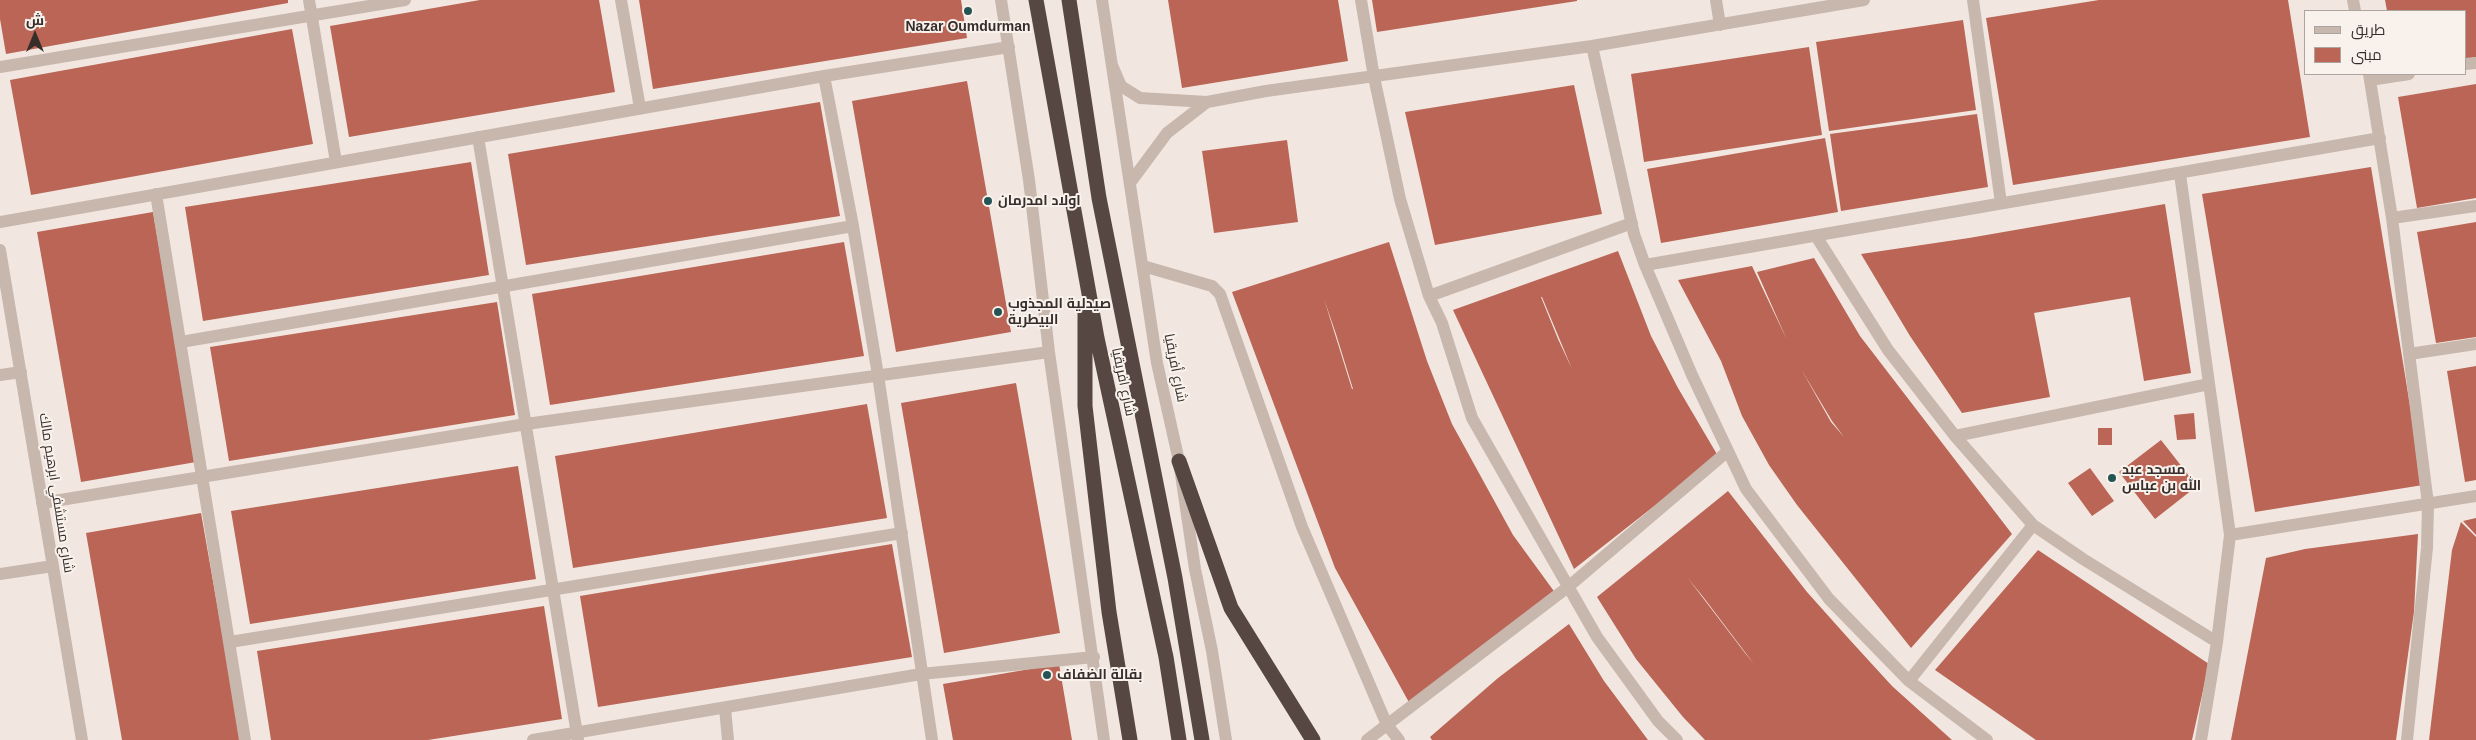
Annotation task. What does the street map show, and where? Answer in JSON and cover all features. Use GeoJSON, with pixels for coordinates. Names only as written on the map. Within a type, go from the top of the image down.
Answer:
{"type":"FeatureCollection","features":[{"type":"Feature","properties":{"kind":"highway","name":"شارع افريقيا"},"geometry":{"type":"LineString","coordinates":[[1036,0],[1097,338],[1166,658],[1179,740]]}},
{"type":"Feature","properties":{"kind":"highway","name":"شارع افريقيا"},"geometry":{"type":"LineString","coordinates":[[1069,0],[1099,198],[1175,578],[1202,740]]}},
{"type":"Feature","properties":{"kind":"highway"},"geometry":{"type":"LineString","coordinates":[[1086,275],[1084,406],[1109,612],[1130,740]]}},
{"type":"Feature","properties":{"kind":"highway"},"geometry":{"type":"LineString","coordinates":[[1179,460],[1231,608],[1313,740]]}},
{"type":"Feature","properties":{"kind":"street"},"geometry":{"type":"LineString","coordinates":[[309,0],[336,162]]}},
{"type":"Feature","properties":{"kind":"street"},"geometry":{"type":"LineString","coordinates":[[0,68],[405,0]]}},
{"type":"Feature","properties":{"kind":"street"},"geometry":{"type":"LineString","coordinates":[[621,0],[640,108]]}},
{"type":"Feature","properties":{"kind":"street"},"geometry":{"type":"LineString","coordinates":[[1001,0],[1029,180],[1049,352],[1094,657],[1104,740]]}},
{"type":"Feature","properties":{"kind":"street","name":"شارع أفريقيا"},"geometry":{"type":"LineString","coordinates":[[1102,0],[1158,363],[1179,460],[1195,569],[1212,651],[1226,740]]}},
{"type":"Feature","properties":{"kind":"street"},"geometry":{"type":"LineString","coordinates":[[1361,0],[1374,78],[1400,200],[1429,296],[1442,323],[1472,418],[1597,637],[1658,721],[1677,740]]}},
{"type":"Feature","properties":{"kind":"street"},"geometry":{"type":"LineString","coordinates":[[1716,0],[1720,24]]}},
{"type":"Feature","properties":{"kind":"street"},"geometry":{"type":"LineString","coordinates":[[1112,65],[1121,86],[1140,98],[1207,102],[1266,91],[1374,78],[1592,46],[1864,0]]}},
{"type":"Feature","properties":{"kind":"street"},"geometry":{"type":"LineString","coordinates":[[1973,0],[2001,203]]}},
{"type":"Feature","properties":{"kind":"street"},"geometry":{"type":"LineString","coordinates":[[0,222],[640,108],[1009,46]]}},
{"type":"Feature","properties":{"kind":"street"},"geometry":{"type":"LineString","coordinates":[[1592,46],[1632,223],[1645,265],[1692,375],[1746,489],[1829,599],[1910,681],[1986,740]]}},
{"type":"Feature","properties":{"kind":"street"},"geometry":{"type":"LineString","coordinates":[[2396,75],[2369,77],[2392,218],[2428,504],[2427,548],[2407,740]]}},
{"type":"Feature","properties":{"kind":"street"},"geometry":{"type":"LineString","coordinates":[[824,76],[853,226],[878,375],[932,740]]}},
{"type":"Feature","properties":{"kind":"street"},"geometry":{"type":"LineString","coordinates":[[1130,183],[1167,133],[1207,102]]}},
{"type":"Feature","properties":{"kind":"street"},"geometry":{"type":"LineString","coordinates":[[478,137],[578,736]]}},
{"type":"Feature","properties":{"kind":"street"},"geometry":{"type":"LineString","coordinates":[[1645,265],[2380,138]]}},
{"type":"Feature","properties":{"kind":"street"},"geometry":{"type":"LineString","coordinates":[[2180,174],[2230,535],[2217,642],[2200,740]]}},
{"type":"Feature","properties":{"kind":"street"},"geometry":{"type":"LineString","coordinates":[[156,194],[245,740]]}},
{"type":"Feature","properties":{"kind":"street"},"geometry":{"type":"LineString","coordinates":[[2392,218],[2476,206]]}},
{"type":"Feature","properties":{"kind":"street"},"geometry":{"type":"LineString","coordinates":[[1429,296],[1632,223]]}},
{"type":"Feature","properties":{"kind":"street"},"geometry":{"type":"LineString","coordinates":[[181,342],[853,226]]}},
{"type":"Feature","properties":{"kind":"street"},"geometry":{"type":"LineString","coordinates":[[1816,236],[1888,350],[1954,436],[2033,525],[2083,559],[2217,642]]}},
{"type":"Feature","properties":{"kind":"street","name":"شارع مستشفي ابرهيم مالك"},"geometry":{"type":"LineString","coordinates":[[0,250],[82,740]]}},
{"type":"Feature","properties":{"kind":"street"},"geometry":{"type":"LineString","coordinates":[[1143,266],[1212,286],[1220,294],[1302,527],[1387,725],[1399,740]]}},
{"type":"Feature","properties":{"kind":"street"},"geometry":{"type":"LineString","coordinates":[[2409,354],[2476,344]]}},
{"type":"Feature","properties":{"kind":"street"},"geometry":{"type":"LineString","coordinates":[[42,503],[526,424],[1049,352]]}},
{"type":"Feature","properties":{"kind":"street"},"geometry":{"type":"LineString","coordinates":[[0,375],[21,372]]}},
{"type":"Feature","properties":{"kind":"street"},"geometry":{"type":"LineString","coordinates":[[1954,436],[2208,384]]}},
{"type":"Feature","properties":{"kind":"street"},"geometry":{"type":"LineString","coordinates":[[1367,740],[1568,588],[1728,451]]}},
{"type":"Feature","properties":{"kind":"street"},"geometry":{"type":"LineString","coordinates":[[2230,535],[2476,496]]}},
{"type":"Feature","properties":{"kind":"street"},"geometry":{"type":"LineString","coordinates":[[1910,681],[2033,525]]}},
{"type":"Feature","properties":{"kind":"street"},"geometry":{"type":"LineString","coordinates":[[230,642],[554,591],[902,533]]}},
{"type":"Feature","properties":{"kind":"street"},"geometry":{"type":"LineString","coordinates":[[0,574],[53,566]]}},
{"type":"Feature","properties":{"kind":"street"},"geometry":{"type":"LineString","coordinates":[[533,740],[578,736],[921,674],[1094,657]]}},
{"type":"Feature","properties":{"kind":"street"},"geometry":{"type":"LineString","coordinates":[[725,708],[728,740]]}},
{"type":"Feature","properties":{"kind":"building"},"geometry":{"type":"Polygon","coordinates":[[[0,0],[288,0],[288,3],[6,54],[0,19],[0,0]]]}},
{"type":"Feature","properties":{"kind":"building"},"geometry":{"type":"Polygon","coordinates":[[[480,0],[599,0],[615,92],[349,137],[330,26],[480,0]]]}},
{"type":"Feature","properties":{"kind":"building"},"geometry":{"type":"Polygon","coordinates":[[[639,0],[961,0],[967,38],[653,89],[639,0]]]}},
{"type":"Feature","properties":{"kind":"building"},"geometry":{"type":"Polygon","coordinates":[[[1168,0],[1338,0],[1348,61],[1182,88],[1168,0]]]}},
{"type":"Feature","properties":{"kind":"building"},"geometry":{"type":"Polygon","coordinates":[[[1372,0],[1577,0],[1577,1],[1377,32],[1372,0]]]}},
{"type":"Feature","properties":{"kind":"building"},"geometry":{"type":"Polygon","coordinates":[[[2099,0],[2288,0],[2310,137],[2013,185],[1986,18],[2099,0]]]}},
{"type":"Feature","properties":{"kind":"building"},"geometry":{"type":"Polygon","coordinates":[[[2385,0],[2476,0],[2476,57],[2466,59],[2466,10],[2387,10],[2385,0]]]}},
{"type":"Feature","properties":{"kind":"building"},"geometry":{"type":"Polygon","coordinates":[[[1963,20],[1976,110],[1829,131],[1816,42],[1963,20]]]}},
{"type":"Feature","properties":{"kind":"building"},"geometry":{"type":"Polygon","coordinates":[[[292,29],[313,144],[31,195],[10,80],[292,29]]]}},
{"type":"Feature","properties":{"kind":"building"},"geometry":{"type":"Polygon","coordinates":[[[1809,47],[1822,135],[1644,162],[1631,74],[1809,47]]]}},
{"type":"Feature","properties":{"kind":"building"},"geometry":{"type":"Polygon","coordinates":[[[967,81],[1011,332],[896,352],[852,101],[967,81]]]}},
{"type":"Feature","properties":{"kind":"building"},"geometry":{"type":"Polygon","coordinates":[[[2476,84],[2476,198],[2417,208],[2398,97],[2476,84]]]}},
{"type":"Feature","properties":{"kind":"building"},"geometry":{"type":"Polygon","coordinates":[[[1574,85],[1602,214],[1435,245],[1405,112],[1574,85]]]}},
{"type":"Feature","properties":{"kind":"building"},"geometry":{"type":"Polygon","coordinates":[[[820,102],[840,216],[526,265],[508,154],[820,102]]]}},
{"type":"Feature","properties":{"kind":"building"},"geometry":{"type":"Polygon","coordinates":[[[1977,114],[1988,187],[1841,211],[1830,134],[1977,114]]]}},
{"type":"Feature","properties":{"kind":"building"},"geometry":{"type":"Polygon","coordinates":[[[1825,138],[1838,212],[1661,243],[1647,169],[1825,138]]]}},
{"type":"Feature","properties":{"kind":"building"},"geometry":{"type":"Polygon","coordinates":[[[1287,140],[1298,222],[1214,233],[1202,151],[1287,140]]]}},
{"type":"Feature","properties":{"kind":"building"},"geometry":{"type":"Polygon","coordinates":[[[471,162],[489,275],[203,321],[185,207],[471,162]]]}},
{"type":"Feature","properties":{"kind":"building"},"geometry":{"type":"Polygon","coordinates":[[[2371,167],[2423,485],[2255,512],[2202,194],[2371,167]]]}},
{"type":"Feature","properties":{"kind":"building"},"geometry":{"type":"Polygon","coordinates":[[[2165,204],[2191,373],[2144,381],[2130,297],[2034,313],[2050,397],[1962,413],[1910,336],[1861,254],[1969,238],[2165,204]]]}},
{"type":"Feature","properties":{"kind":"building"},"geometry":{"type":"Polygon","coordinates":[[[153,212],[196,462],[81,482],[37,232],[153,212]]]}},
{"type":"Feature","properties":{"kind":"building"},"geometry":{"type":"Polygon","coordinates":[[[2476,222],[2476,337],[2436,343],[2417,232],[2476,222]]]}},
{"type":"Feature","properties":{"kind":"building"},"geometry":{"type":"Polygon","coordinates":[[[844,242],[864,356],[550,405],[532,294],[844,242]]]}},
{"type":"Feature","properties":{"kind":"building"},"geometry":{"type":"Polygon","coordinates":[[[1389,242],[1427,361],[1452,424],[1513,535],[1556,594],[1411,706],[1335,568],[1232,292],[1389,242]],[[1324,299],[1353,389],[1336,334],[1324,299]]]}},
{"type":"Feature","properties":{"kind":"building"},"geometry":{"type":"Polygon","coordinates":[[[1618,251],[1651,336],[1678,388],[1718,456],[1574,569],[1453,310],[1618,251]],[[1542,297],[1558,339],[1572,369],[1542,297]]]}},
{"type":"Feature","properties":{"kind":"building"},"geometry":{"type":"Polygon","coordinates":[[[1814,258],[1860,336],[2012,534],[1911,648],[1797,505],[1769,465],[1742,416],[1721,361],[1678,280],[1752,266],[1787,340],[1757,272],[1814,258]],[[1801,369],[1831,422],[1844,437],[1832,421],[1801,369]]]}},
{"type":"Feature","properties":{"kind":"building"},"geometry":{"type":"Polygon","coordinates":[[[497,302],[515,415],[229,461],[210,347],[497,302]]]}},
{"type":"Feature","properties":{"kind":"building"},"geometry":{"type":"Polygon","coordinates":[[[2476,366],[2476,480],[2465,482],[2447,371],[2476,366]]]}},
{"type":"Feature","properties":{"kind":"building"},"geometry":{"type":"Polygon","coordinates":[[[1016,383],[1060,633],[944,653],[901,403],[1016,383]]]}},
{"type":"Feature","properties":{"kind":"building"},"geometry":{"type":"Polygon","coordinates":[[[867,404],[887,518],[573,568],[555,456],[867,404]]]}},
{"type":"Feature","properties":{"kind":"building"},"geometry":{"type":"Polygon","coordinates":[[[2194,413],[2196,439],[2177,440],[2174,415],[2194,413]]]}},
{"type":"Feature","properties":{"kind":"building"},"geometry":{"type":"Polygon","coordinates":[[[2098,428],[2112,428],[2112,445],[2098,445],[2098,428]]]}},
{"type":"Feature","properties":{"kind":"building"},"geometry":{"type":"Polygon","coordinates":[[[2161,440],[2197,486],[2155,519],[2119,472],[2161,440]]]}},
{"type":"Feature","properties":{"kind":"building"},"geometry":{"type":"Polygon","coordinates":[[[518,466],[536,579],[250,624],[231,511],[518,466]]]}},
{"type":"Feature","properties":{"kind":"building"},"geometry":{"type":"Polygon","coordinates":[[[2090,468],[2114,501],[2092,516],[2068,483],[2090,468]]]}},
{"type":"Feature","properties":{"kind":"building"},"geometry":{"type":"Polygon","coordinates":[[[1728,491],[1807,592],[1849,639],[1892,686],[1952,740],[1705,740],[1683,717],[1636,659],[1597,597],[1728,491]],[[1687,577],[1754,664],[1704,598],[1687,577]]]}},
{"type":"Feature","properties":{"kind":"building"},"geometry":{"type":"Polygon","coordinates":[[[201,513],[241,740],[122,740],[86,533],[201,513]]]}},
{"type":"Feature","properties":{"kind":"building"},"geometry":{"type":"Polygon","coordinates":[[[2476,518],[2476,535],[2463,521],[2476,518]]]}},
{"type":"Feature","properties":{"kind":"building"},"geometry":{"type":"Polygon","coordinates":[[[2461,522],[2476,537],[2476,740],[2429,740],[2452,550],[2461,522]]]}},
{"type":"Feature","properties":{"kind":"building"},"geometry":{"type":"Polygon","coordinates":[[[2418,534],[2414,612],[2396,740],[2231,740],[2266,558],[2305,549],[2418,534]]]}},
{"type":"Feature","properties":{"kind":"building"},"geometry":{"type":"Polygon","coordinates":[[[892,544],[912,657],[598,707],[580,596],[892,544]]]}},
{"type":"Feature","properties":{"kind":"building"},"geometry":{"type":"Polygon","coordinates":[[[2038,550],[2209,664],[2192,740],[2036,740],[1935,670],[2038,550]]]}},
{"type":"Feature","properties":{"kind":"building"},"geometry":{"type":"Polygon","coordinates":[[[544,606],[562,719],[428,740],[271,740],[257,651],[544,606]]]}},
{"type":"Feature","properties":{"kind":"building"},"geometry":{"type":"Polygon","coordinates":[[[1569,624],[1604,681],[1648,740],[1432,740],[1430,737],[1498,678],[1569,624]]]}},
{"type":"Feature","properties":{"kind":"building"},"geometry":{"type":"Polygon","coordinates":[[[1059,664],[1072,740],[953,740],[943,684],[1059,664]]]}},
{"type":"Feature","properties":{"kind":"place","name":"Nazar Oumdurman"},"geometry":{"type":"Point","coordinates":[968,11]}},
{"type":"Feature","properties":{"kind":"place","name":"اولاد امدرمان"},"geometry":{"type":"Point","coordinates":[988,201]}},
{"type":"Feature","properties":{"kind":"place","name":"صيدلية المجذوب البيطرية"},"geometry":{"type":"Point","coordinates":[998,312]}},
{"type":"Feature","properties":{"kind":"place","name":"مسجد عبد الله بن عباس"},"geometry":{"type":"Point","coordinates":[2112,478]}},
{"type":"Feature","properties":{"kind":"place","name":"بقالة الضفاف"},"geometry":{"type":"Point","coordinates":[1047,675]}}]}
